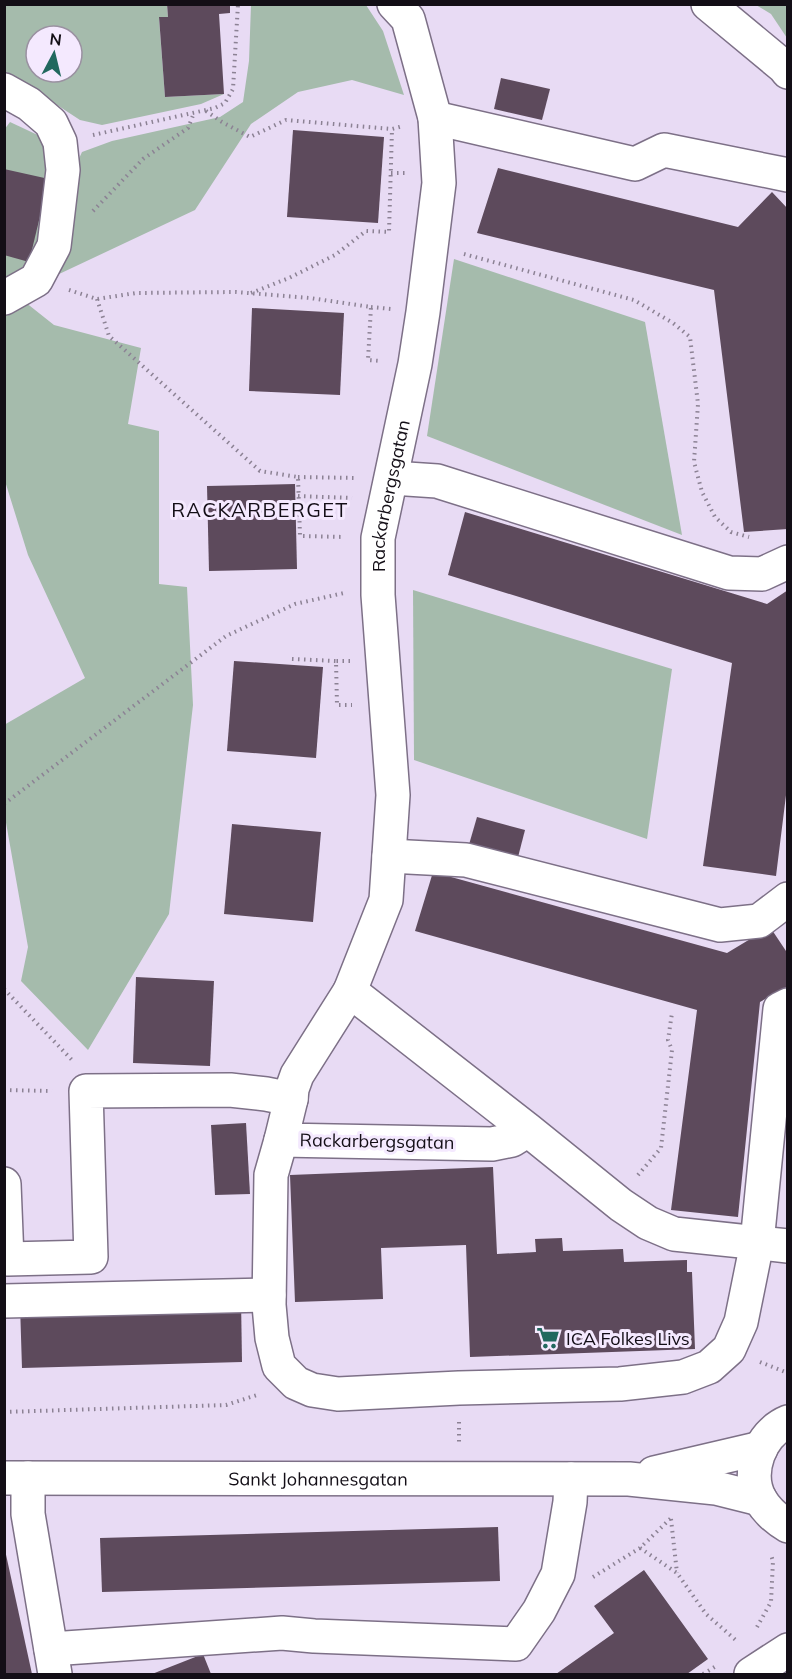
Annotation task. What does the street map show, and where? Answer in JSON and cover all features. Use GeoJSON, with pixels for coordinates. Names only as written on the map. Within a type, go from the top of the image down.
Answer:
{"type":"FeatureCollection","features":[{"type":"Feature","properties":{"kind":"street","name":"Rackarbergsgatan"},"geometry":{"type":"LineString","coordinates":[[394,4],[408,20],[435,118],[439,183],[415,364],[378,538],[378,595],[393,795],[386,900],[350,991],[297,1075],[291,1089],[291,1099],[281,1140],[492,1144],[512,1140],[528,1130]]}},
{"type":"Feature","properties":{"kind":"street"},"geometry":{"type":"LineString","coordinates":[[708,4],[788,72]]}},
{"type":"Feature","properties":{"kind":"street"},"geometry":{"type":"LineString","coordinates":[[4,90],[29,104],[51,123],[60,142],[63,170],[55,243],[36,280],[4,298]]}},
{"type":"Feature","properties":{"kind":"street"},"geometry":{"type":"LineString","coordinates":[[435,118],[635,164],[664,150],[788,175]]}},
{"type":"Feature","properties":{"kind":"street"},"geometry":{"type":"LineString","coordinates":[[389,489],[436,481],[729,573],[762,574],[788,562]]}},
{"type":"Feature","properties":{"kind":"street"},"geometry":{"type":"LineString","coordinates":[[389,856],[466,860],[720,926],[759,921],[788,899]]}},
{"type":"Feature","properties":{"kind":"street"},"geometry":{"type":"LineString","coordinates":[[350,991],[616,1201],[648,1223],[674,1234],[772,1245]]}},
{"type":"Feature","properties":{"kind":"street"},"geometry":{"type":"LineString","coordinates":[[281,1140],[271,1175],[269,1295],[272,1338],[279,1366],[296,1383],[312,1390],[338,1394],[620,1384],[683,1377],[709,1367],[729,1349],[772,1245],[780,1009],[788,1005]]}},
{"type":"Feature","properties":{"kind":"street"},"geometry":{"type":"LineString","coordinates":[[4,1184],[6,1264],[91,1257],[86,1091],[230,1090],[291,1099]]}},
{"type":"Feature","properties":{"kind":"street"},"geometry":{"type":"LineString","coordinates":[[4,1301],[269,1295]]}},
{"type":"Feature","properties":{"kind":"street"},"geometry":{"type":"LineString","coordinates":[[778,1539],[774,1518],[760,1499],[755,1480],[755,1467],[779,1427]]}},
{"type":"Feature","properties":{"kind":"street","name":"Sankt Johannesgatan"},"geometry":{"type":"LineString","coordinates":[[629,1479],[779,1427]]}},
{"type":"Feature","properties":{"kind":"street"},"geometry":{"type":"LineString","coordinates":[[16,1478],[28,1514],[53,1661],[282,1633],[516,1644],[539,1611],[558,1574],[570,1502],[571,1479]]}},
{"type":"Feature","properties":{"kind":"street","name":"Sankt Johannesgatan"},"geometry":{"type":"LineString","coordinates":[[16,1478],[629,1479],[716,1488],[760,1499]]}},
{"type":"Feature","properties":{"kind":"street"},"geometry":{"type":"LineString","coordinates":[[747,1661],[788,1650]]}},
{"type":"Feature","properties":{"kind":"path"},"geometry":{"type":"LineString","coordinates":[[60,142],[194,113],[225,103],[233,89],[238,4]]}},
{"type":"Feature","properties":{"kind":"path"},"geometry":{"type":"LineString","coordinates":[[4,44],[4,54]]}},
{"type":"Feature","properties":{"kind":"path"},"geometry":{"type":"LineString","coordinates":[[206,110],[222,122],[250,136],[286,120],[392,129],[435,118]]}},
{"type":"Feature","properties":{"kind":"path"},"geometry":{"type":"LineString","coordinates":[[55,243],[64,242],[142,159],[188,128],[194,113]]}},
{"type":"Feature","properties":{"kind":"path"},"geometry":{"type":"LineString","coordinates":[[250,293],[289,278],[335,255],[366,231],[389,232],[392,129]]}},
{"type":"Feature","properties":{"kind":"path"},"geometry":{"type":"LineString","coordinates":[[431,246],[634,300],[673,323],[690,337],[698,404],[694,462],[702,492],[716,517],[731,532],[754,538]]}},
{"type":"Feature","properties":{"kind":"path"},"geometry":{"type":"LineString","coordinates":[[36,280],[97,298],[136,293],[236,292],[310,298],[371,307],[368,360],[415,364]]}},
{"type":"Feature","properties":{"kind":"path"},"geometry":{"type":"LineString","coordinates":[[97,298],[109,336],[260,471],[389,489]]}},
{"type":"Feature","properties":{"kind":"path"},"geometry":{"type":"LineString","coordinates":[[298,477],[300,536],[378,538]]}},
{"type":"Feature","properties":{"kind":"path"},"geometry":{"type":"LineString","coordinates":[[298,496],[389,489]]}},
{"type":"Feature","properties":{"kind":"path"},"geometry":{"type":"LineString","coordinates":[[4,804],[226,636],[295,604],[348,592],[378,595]]}},
{"type":"Feature","properties":{"kind":"path"},"geometry":{"type":"LineString","coordinates":[[292,659],[336,661]]}},
{"type":"Feature","properties":{"kind":"path"},"geometry":{"type":"LineString","coordinates":[[4,989],[86,1075],[86,1091],[4,1090]]}},
{"type":"Feature","properties":{"kind":"path"},"geometry":{"type":"LineString","coordinates":[[616,1201],[661,1148],[672,1050],[668,1040],[672,1013]]}},
{"type":"Feature","properties":{"kind":"path"},"geometry":{"type":"LineString","coordinates":[[4,1412],[226,1405],[296,1383]]}},
{"type":"Feature","properties":{"kind":"path"},"geometry":{"type":"LineString","coordinates":[[671,1510],[677,1573]]}},
{"type":"Feature","properties":{"kind":"path"},"geometry":{"type":"LineString","coordinates":[[589,1580],[640,1548],[671,1518]]}},
{"type":"Feature","properties":{"kind":"path"},"geometry":{"type":"LineString","coordinates":[[757,1628],[771,1602],[773,1561],[778,1539]]}},
{"type":"Feature","properties":{"kind":"path"},"geometry":{"type":"LineString","coordinates":[[640,1548],[677,1573],[706,1614],[747,1661]]}},
{"type":"Feature","properties":{"kind":"path"},"geometry":{"type":"LineString","coordinates":[[703,1674],[719,1664]]}},
{"type":"Feature","properties":{"kind":"green space"},"geometry":{"type":"Polygon","coordinates":[[[4,5],[167,5],[168,17],[159,18],[165,97],[224,94],[201,104],[102,125],[80,120],[25,84],[84,84],[84,24],[24,24],[24,83],[5,71],[4,5]]]}},
{"type":"Feature","properties":{"kind":"green space"},"geometry":{"type":"Polygon","coordinates":[[[251,5],[366,5],[383,31],[404,95],[352,80],[298,92],[251,124],[195,210],[57,275],[71,176],[82,152],[112,141],[220,117],[243,102],[249,61],[251,5]]]}},
{"type":"Feature","properties":{"kind":"green space"},"geometry":{"type":"Polygon","coordinates":[[[756,5],[787,5],[787,38],[771,14],[756,5]]]}},
{"type":"Feature","properties":{"kind":"green space"},"geometry":{"type":"Polygon","coordinates":[[[10,122],[42,137],[49,154],[38,250],[30,267],[4,284],[4,130],[10,122]]]}},
{"type":"Feature","properties":{"kind":"green space"},"geometry":{"type":"Polygon","coordinates":[[[454,259],[645,322],[682,535],[427,436],[454,259]]]}},
{"type":"Feature","properties":{"kind":"green space"},"geometry":{"type":"Polygon","coordinates":[[[25,302],[54,325],[141,348],[128,424],[159,431],[159,584],[187,587],[193,705],[169,914],[88,1050],[21,981],[28,947],[5,817],[4,725],[85,678],[28,555],[5,481],[5,315],[25,302]]]}},
{"type":"Feature","properties":{"kind":"green space"},"geometry":{"type":"Polygon","coordinates":[[[413,590],[672,669],[647,839],[414,760],[413,590]]]}},
{"type":"Feature","properties":{"kind":"building"},"geometry":{"type":"Polygon","coordinates":[[[167,4],[230,4],[230,13],[219,14],[224,94],[165,97],[159,17],[168,17],[167,4]]]}},
{"type":"Feature","properties":{"kind":"building"},"geometry":{"type":"Polygon","coordinates":[[[501,78],[550,89],[542,120],[494,109],[501,78]]]}},
{"type":"Feature","properties":{"kind":"building"},"geometry":{"type":"Polygon","coordinates":[[[293,130],[384,137],[378,223],[287,217],[293,130]]]}},
{"type":"Feature","properties":{"kind":"building"},"geometry":{"type":"Polygon","coordinates":[[[498,168],[738,227],[772,192],[788,209],[788,280],[786,281],[788,295],[788,529],[744,532],[714,290],[477,233],[498,168]]]}},
{"type":"Feature","properties":{"kind":"building"},"geometry":{"type":"Polygon","coordinates":[[[4,169],[49,179],[29,262],[4,255],[4,169]]]}},
{"type":"Feature","properties":{"kind":"building"},"geometry":{"type":"Polygon","coordinates":[[[252,308],[344,313],[340,395],[249,391],[252,308]]]}},
{"type":"Feature","properties":{"kind":"building"},"geometry":{"type":"Polygon","coordinates":[[[295,484],[297,569],[209,571],[207,486],[295,484]]]}},
{"type":"Feature","properties":{"kind":"building"},"geometry":{"type":"Polygon","coordinates":[[[465,512],[767,604],[788,590],[788,779],[776,876],[703,866],[732,663],[448,575],[465,512]]]}},
{"type":"Feature","properties":{"kind":"building"},"geometry":{"type":"Polygon","coordinates":[[[234,661],[323,667],[316,758],[227,751],[234,661]]]}},
{"type":"Feature","properties":{"kind":"building"},"geometry":{"type":"Polygon","coordinates":[[[477,817],[525,830],[517,861],[468,848],[477,817]]]}},
{"type":"Feature","properties":{"kind":"building"},"geometry":{"type":"Polygon","coordinates":[[[232,824],[321,832],[313,922],[224,914],[232,824]]]}},
{"type":"Feature","properties":{"kind":"building"},"geometry":{"type":"Polygon","coordinates":[[[433,872],[727,953],[770,927],[788,954],[788,986],[760,1002],[738,1217],[671,1210],[697,1010],[415,931],[433,872]]]}},
{"type":"Feature","properties":{"kind":"building"},"geometry":{"type":"Polygon","coordinates":[[[136,977],[214,981],[210,1066],[133,1063],[136,977]]]}},
{"type":"Feature","properties":{"kind":"building"},"geometry":{"type":"Polygon","coordinates":[[[246,1123],[250,1194],[215,1195],[211,1125],[246,1123]]]}},
{"type":"Feature","properties":{"kind":"building"},"geometry":{"type":"Polygon","coordinates":[[[493,1167],[497,1254],[536,1252],[535,1239],[562,1238],[563,1251],[623,1249],[624,1262],[687,1260],[687,1272],[692,1272],[695,1349],[470,1357],[466,1245],[381,1248],[383,1299],[295,1302],[290,1175],[493,1167]]]}},
{"type":"Feature","properties":{"kind":"building"},"geometry":{"type":"Polygon","coordinates":[[[241,1299],[242,1362],[22,1368],[20,1305],[241,1299]]]}},
{"type":"Feature","properties":{"kind":"building"},"geometry":{"type":"Polygon","coordinates":[[[498,1527],[500,1581],[102,1592],[100,1538],[498,1527]]]}},
{"type":"Feature","properties":{"kind":"building"},"geometry":{"type":"Polygon","coordinates":[[[5,1550],[32,1674],[4,1674],[5,1550]]]}},
{"type":"Feature","properties":{"kind":"building"},"geometry":{"type":"Polygon","coordinates":[[[644,1570],[708,1659],[687,1674],[556,1674],[614,1633],[594,1606],[644,1570]]]}},
{"type":"Feature","properties":{"kind":"building"},"geometry":{"type":"Polygon","coordinates":[[[203,1654],[211,1674],[152,1674],[203,1654]]]}},
{"type":"Feature","properties":{"kind":"place","name":"ICA Folkes Livs"},"geometry":{"type":"Point","coordinates":[548,1338]}},
{"type":"Feature","properties":{"kind":"district","name":"RACKARBERGET"},"geometry":{"type":"Point","coordinates":[260,509]}}]}
